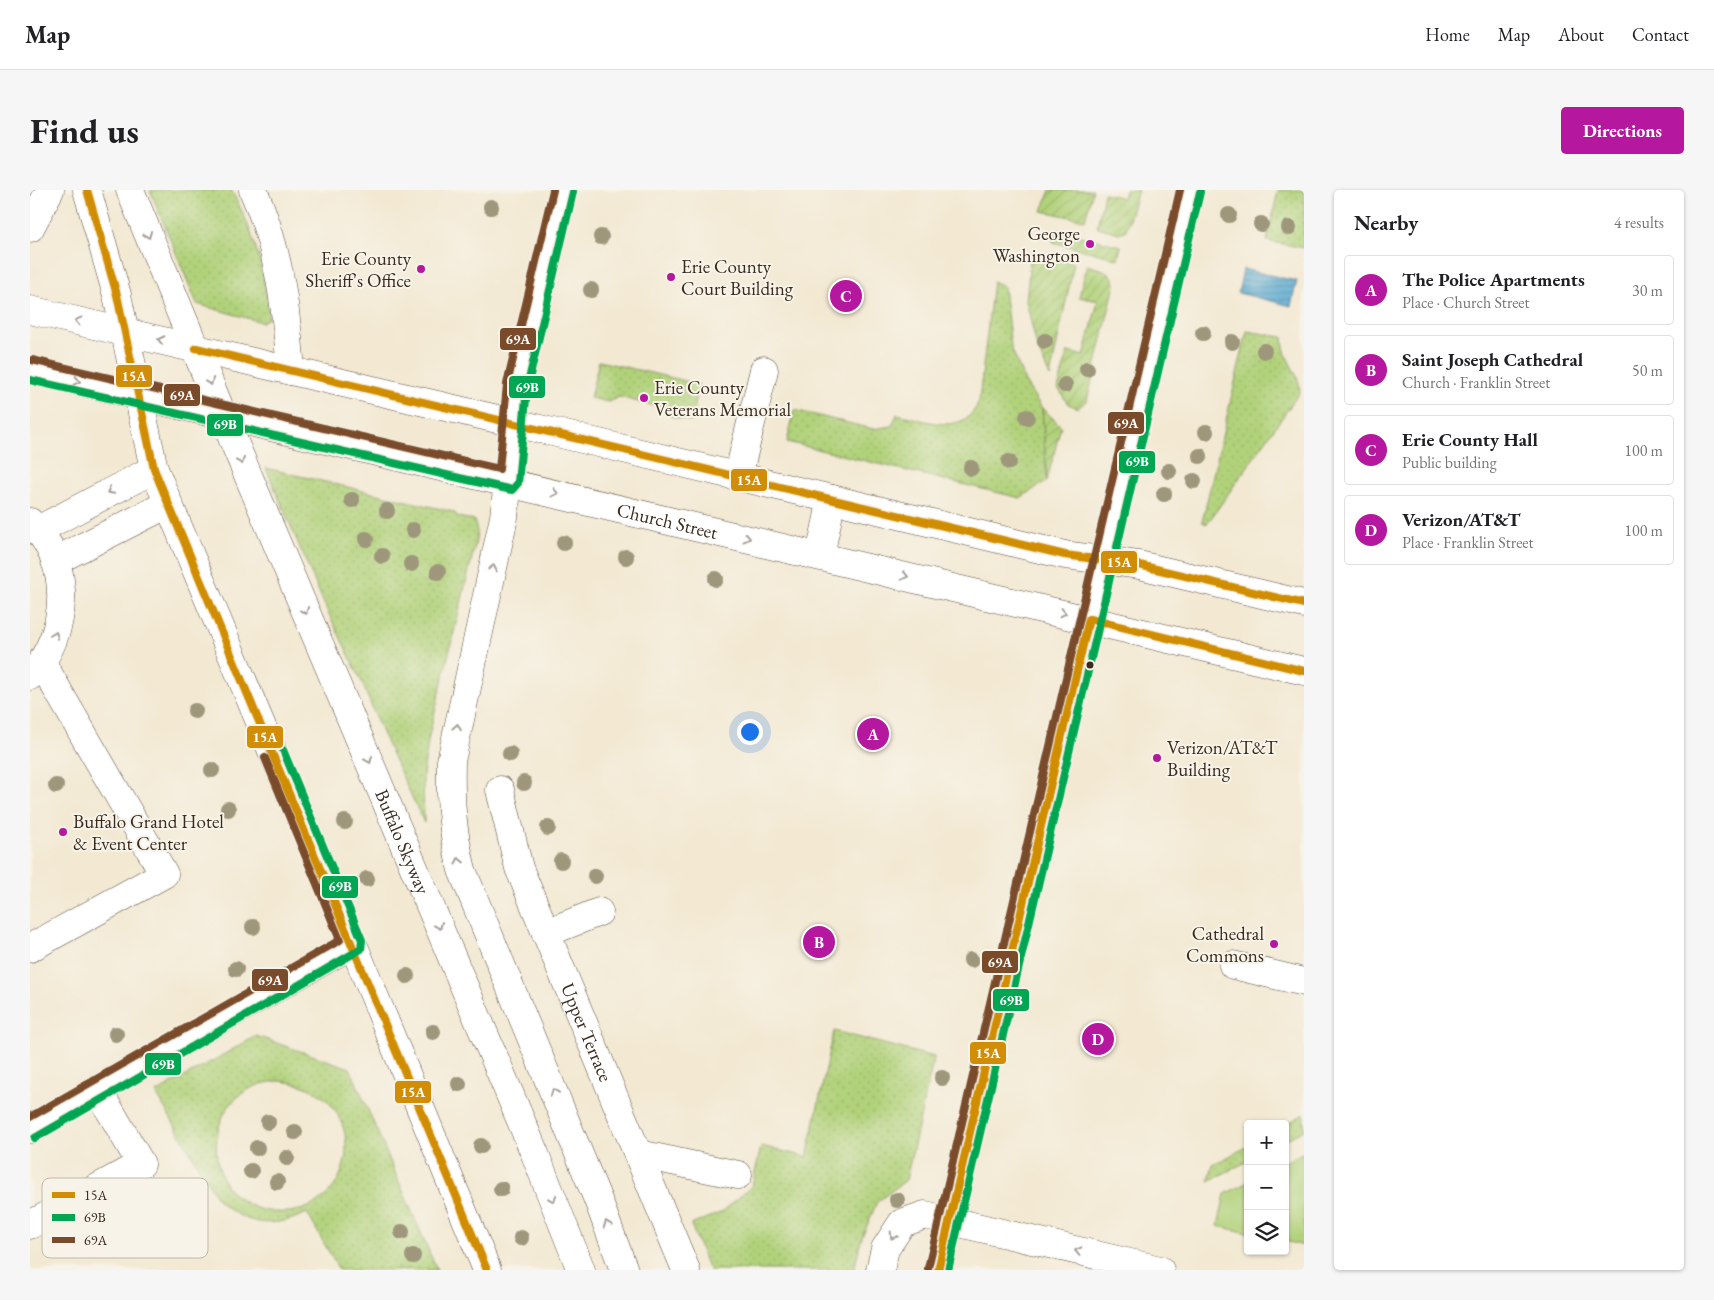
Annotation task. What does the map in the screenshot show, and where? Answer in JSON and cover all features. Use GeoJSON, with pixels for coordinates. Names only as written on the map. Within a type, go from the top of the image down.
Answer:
{"type":"FeatureCollection","features":[{"type":"Feature","properties":{"kind":"main road"},"geometry":{"type":"LineString","coordinates":[[30,228],[50,190]]}},
{"type":"Feature","properties":{"kind":"main road"},"geometry":{"type":"LineString","coordinates":[[87,190],[126,332],[154,469],[487,1270]]}},
{"type":"Feature","properties":{"kind":"main road","name":"Buffalo Skyway"},"geometry":{"type":"LineString","coordinates":[[130,190],[535,1154],[581,1270]]}},
{"type":"Feature","properties":{"kind":"main road"},"geometry":{"type":"LineString","coordinates":[[253,190],[274,246],[282,283],[291,371]]}},
{"type":"Feature","properties":{"kind":"main road"},"geometry":{"type":"LineString","coordinates":[[563,190],[517,386],[504,517],[451,762],[450,796],[452,831],[462,870],[624,1270]]}},
{"type":"Feature","properties":{"kind":"main road"},"geometry":{"type":"LineString","coordinates":[[938,1270],[1190,190]]}},
{"type":"Feature","properties":{"kind":"main road"},"geometry":{"type":"LineString","coordinates":[[30,310],[738,476],[1065,555],[1103,559],[1304,604]]}},
{"type":"Feature","properties":{"kind":"main road","name":"Church Street"},"geometry":{"type":"LineString","coordinates":[[30,370],[508,481],[1304,671]]}},
{"type":"Feature","properties":{"kind":"main road"},"geometry":{"type":"LineString","coordinates":[[738,476],[764,370]]}},
{"type":"Feature","properties":{"kind":"main road"},"geometry":{"type":"LineString","coordinates":[[30,948],[164,874],[36,670],[58,631],[62,596],[55,560],[34,526],[154,469]]}},
{"type":"Feature","properties":{"kind":"main road"},"geometry":{"type":"LineString","coordinates":[[820,555],[832,499]]}},
{"type":"Feature","properties":{"kind":"main road"},"geometry":{"type":"LineString","coordinates":[[55,560],[168,504]]}},
{"type":"Feature","properties":{"kind":"main road","name":"Upper Terrace"},"geometry":{"type":"LineString","coordinates":[[500,790],[519,868],[686,1270]]}},
{"type":"Feature","properties":{"kind":"main road"},"geometry":{"type":"LineString","coordinates":[[546,933],[599,912]]}},
{"type":"Feature","properties":{"kind":"main road"},"geometry":{"type":"LineString","coordinates":[[30,1129],[353,944]]}},
{"type":"Feature","properties":{"kind":"main road"},"geometry":{"type":"LineString","coordinates":[[1233,965],[1304,982]]}},
{"type":"Feature","properties":{"kind":"main road"},"geometry":{"type":"LineString","coordinates":[[98,1090],[141,1164],[116,1178]]}},
{"type":"Feature","properties":{"kind":"main road"},"geometry":{"type":"LineString","coordinates":[[639,1154],[738,1175]]}},
{"type":"Feature","properties":{"kind":"main road"},"geometry":{"type":"LineString","coordinates":[[880,1270],[885,1249],[902,1223],[925,1215],[1160,1270]]}},
{"type":"Feature","properties":{"kind":"main road"},"geometry":{"type":"LineString","coordinates":[[30,1225],[42,1218]]}},
{"type":"Feature","properties":{"kind":"green space"},"geometry":{"type":"Polygon","coordinates":[[[150,190],[231,190],[246,221],[257,252],[265,285],[269,318],[261,322],[197,304],[150,190]]]}},
{"type":"Feature","properties":{"kind":"green space"},"geometry":{"type":"Polygon","coordinates":[[[1050,190],[1093,190],[1085,220],[1042,211],[1050,190]]]}},
{"type":"Feature","properties":{"kind":"green space"},"geometry":{"type":"Polygon","coordinates":[[[1125,190],[1138,190],[1126,230],[1119,233],[1097,227],[1104,193],[1123,198],[1125,190]]]}},
{"type":"Feature","properties":{"kind":"green space"},"geometry":{"type":"Polygon","coordinates":[[[1278,190],[1304,190],[1304,248],[1267,241],[1278,190]]]}},
{"type":"Feature","properties":{"kind":"green space"},"geometry":{"type":"Polygon","coordinates":[[[1056,230],[1121,246],[1118,259],[1053,242],[1056,230]]]}},
{"type":"Feature","properties":{"kind":"green space"},"geometry":{"type":"Polygon","coordinates":[[[1031,251],[1074,263],[1050,377],[1037,347],[1026,301],[1031,251]]]}},
{"type":"Feature","properties":{"kind":"green space"},"geometry":{"type":"Polygon","coordinates":[[[1087,265],[1109,273],[1115,285],[1087,401],[1078,408],[1068,404],[1058,388],[1068,352],[1084,356],[1098,301],[1079,297],[1087,265]]]}},
{"type":"Feature","properties":{"kind":"green space"},"geometry":{"type":"Polygon","coordinates":[[[993,281],[1004,287],[1011,347],[1025,382],[1042,408],[1047,481],[1020,498],[787,442],[794,410],[873,429],[892,426],[897,414],[944,424],[964,419],[972,412],[979,401],[993,281]]]}},
{"type":"Feature","properties":{"kind":"green space"},"geometry":{"type":"Polygon","coordinates":[[[1247,331],[1283,337],[1286,353],[1297,378],[1300,392],[1207,524],[1202,522],[1247,331]]]}},
{"type":"Feature","properties":{"kind":"green space"},"geometry":{"type":"Polygon","coordinates":[[[599,361],[699,384],[692,422],[670,416],[666,409],[619,397],[608,402],[590,398],[599,361]]]}},
{"type":"Feature","properties":{"kind":"green space"},"geometry":{"type":"Polygon","coordinates":[[[1042,408],[1061,426],[1047,481],[1042,408]]]}},
{"type":"Feature","properties":{"kind":"green space"},"geometry":{"type":"Polygon","coordinates":[[[266,468],[454,512],[458,517],[474,520],[477,531],[476,541],[429,736],[423,774],[424,823],[382,733],[361,680],[325,606],[266,468]]]}},
{"type":"Feature","properties":{"kind":"green space"},"geometry":{"type":"Polygon","coordinates":[[[834,1031],[934,1057],[906,1180],[877,1202],[861,1240],[854,1270],[709,1270],[691,1225],[722,1212],[752,1186],[761,1146],[807,1157],[834,1031]]]}},
{"type":"Feature","properties":{"kind":"green space"},"geometry":{"type":"Polygon","coordinates":[[[256,1036],[350,1068],[437,1270],[339,1270],[307,1213],[295,1218],[271,1223],[250,1220],[228,1209],[218,1200],[208,1183],[208,1178],[205,1178],[156,1093],[256,1036]],[[278,1081],[261,1084],[243,1093],[225,1113],[217,1138],[216,1152],[226,1185],[236,1196],[248,1204],[268,1211],[300,1210],[323,1198],[339,1178],[346,1154],[344,1129],[332,1106],[310,1089],[278,1081]]]}},
{"type":"Feature","properties":{"kind":"green space"},"geometry":{"type":"Polygon","coordinates":[[[1304,1114],[1304,1130],[1289,1138],[1289,1123],[1304,1114]]]}},
{"type":"Feature","properties":{"kind":"green space"},"geometry":{"type":"Polygon","coordinates":[[[1244,1148],[1244,1163],[1209,1181],[1213,1165],[1244,1148]]]}},
{"type":"Feature","properties":{"kind":"green space"},"geometry":{"type":"Polygon","coordinates":[[[1304,1152],[1304,1246],[1289,1242],[1289,1160],[1304,1152]]]}},
{"type":"Feature","properties":{"kind":"green space"},"geometry":{"type":"Polygon","coordinates":[[[1244,1184],[1244,1232],[1218,1226],[1225,1194],[1244,1184]]]}},
{"type":"Feature","properties":{"kind":"water"},"geometry":{"type":"Polygon","coordinates":[[[1243,269],[1297,281],[1291,306],[1238,293],[1243,269]]]}},
{"type":"Feature","properties":{"kind":"transit line","name":"15A"},"geometry":{"type":"LineString","coordinates":[[87,190],[117,295],[154,469],[487,1270]]}},
{"type":"Feature","properties":{"kind":"transit line","name":"69A"},"geometry":{"type":"LineString","coordinates":[[32,360],[499,469],[507,384],[553,190]]}},
{"type":"Feature","properties":{"kind":"transit line","name":"69A"},"geometry":{"type":"LineString","coordinates":[[928,1268],[1180,190]]}},
{"type":"Feature","properties":{"kind":"transit line","name":"69B"},"geometry":{"type":"LineString","coordinates":[[30,380],[512,490],[518,483],[527,388],[573,192]]}},
{"type":"Feature","properties":{"kind":"transit line","name":"69B"},"geometry":{"type":"LineString","coordinates":[[948,1270],[1200,192]]}},
{"type":"Feature","properties":{"kind":"transit line","name":"15A"},"geometry":{"type":"LineString","coordinates":[[196,348],[1065,555],[1139,565],[1304,604]]}},
{"type":"Feature","properties":{"kind":"transit line","name":"15A"},"geometry":{"type":"LineString","coordinates":[[938,1270],[1089,619],[1304,671]]}},
{"type":"Feature","properties":{"kind":"transit line","name":"69B"},"geometry":{"type":"LineString","coordinates":[[35,1138],[361,949],[362,940],[283,750]]}},
{"type":"Feature","properties":{"kind":"transit line","name":"69A"},"geometry":{"type":"LineString","coordinates":[[30,1117],[340,940],[265,758]]}},
{"type":"Feature","properties":{"kind":"place","name":"George Washington"},"geometry":{"type":"Point","coordinates":[1090,244]}},
{"type":"Feature","properties":{"kind":"place","name":"Erie County Sheriff's Office"},"geometry":{"type":"Point","coordinates":[421,269]}},
{"type":"Feature","properties":{"kind":"place","name":"Erie County Court Building"},"geometry":{"type":"Point","coordinates":[671,277]}},
{"type":"Feature","properties":{"kind":"place","name":"Erie County Hall"},"geometry":{"type":"Point","coordinates":[846,296]}},
{"type":"Feature","properties":{"kind":"place","name":"Erie County Veterans Memorial"},"geometry":{"type":"Point","coordinates":[644,398]}},
{"type":"Feature","properties":{"kind":"place","name":"The Police Apartments"},"geometry":{"type":"Point","coordinates":[873,734]}},
{"type":"Feature","properties":{"kind":"place","name":"Verizon/AT&T Building"},"geometry":{"type":"Point","coordinates":[1157,758]}},
{"type":"Feature","properties":{"kind":"place","name":"Buffalo Grand Hotel & Event Center"},"geometry":{"type":"Point","coordinates":[63,832]}},
{"type":"Feature","properties":{"kind":"place","name":"Saint Joseph Cathedral"},"geometry":{"type":"Point","coordinates":[819,942]}},
{"type":"Feature","properties":{"kind":"place","name":"Cathedral Commons"},"geometry":{"type":"Point","coordinates":[1274,944]}},
{"type":"Feature","properties":{"kind":"place","name":"Verizon/AT&T"},"geometry":{"type":"Point","coordinates":[1098,1039]}}]}
